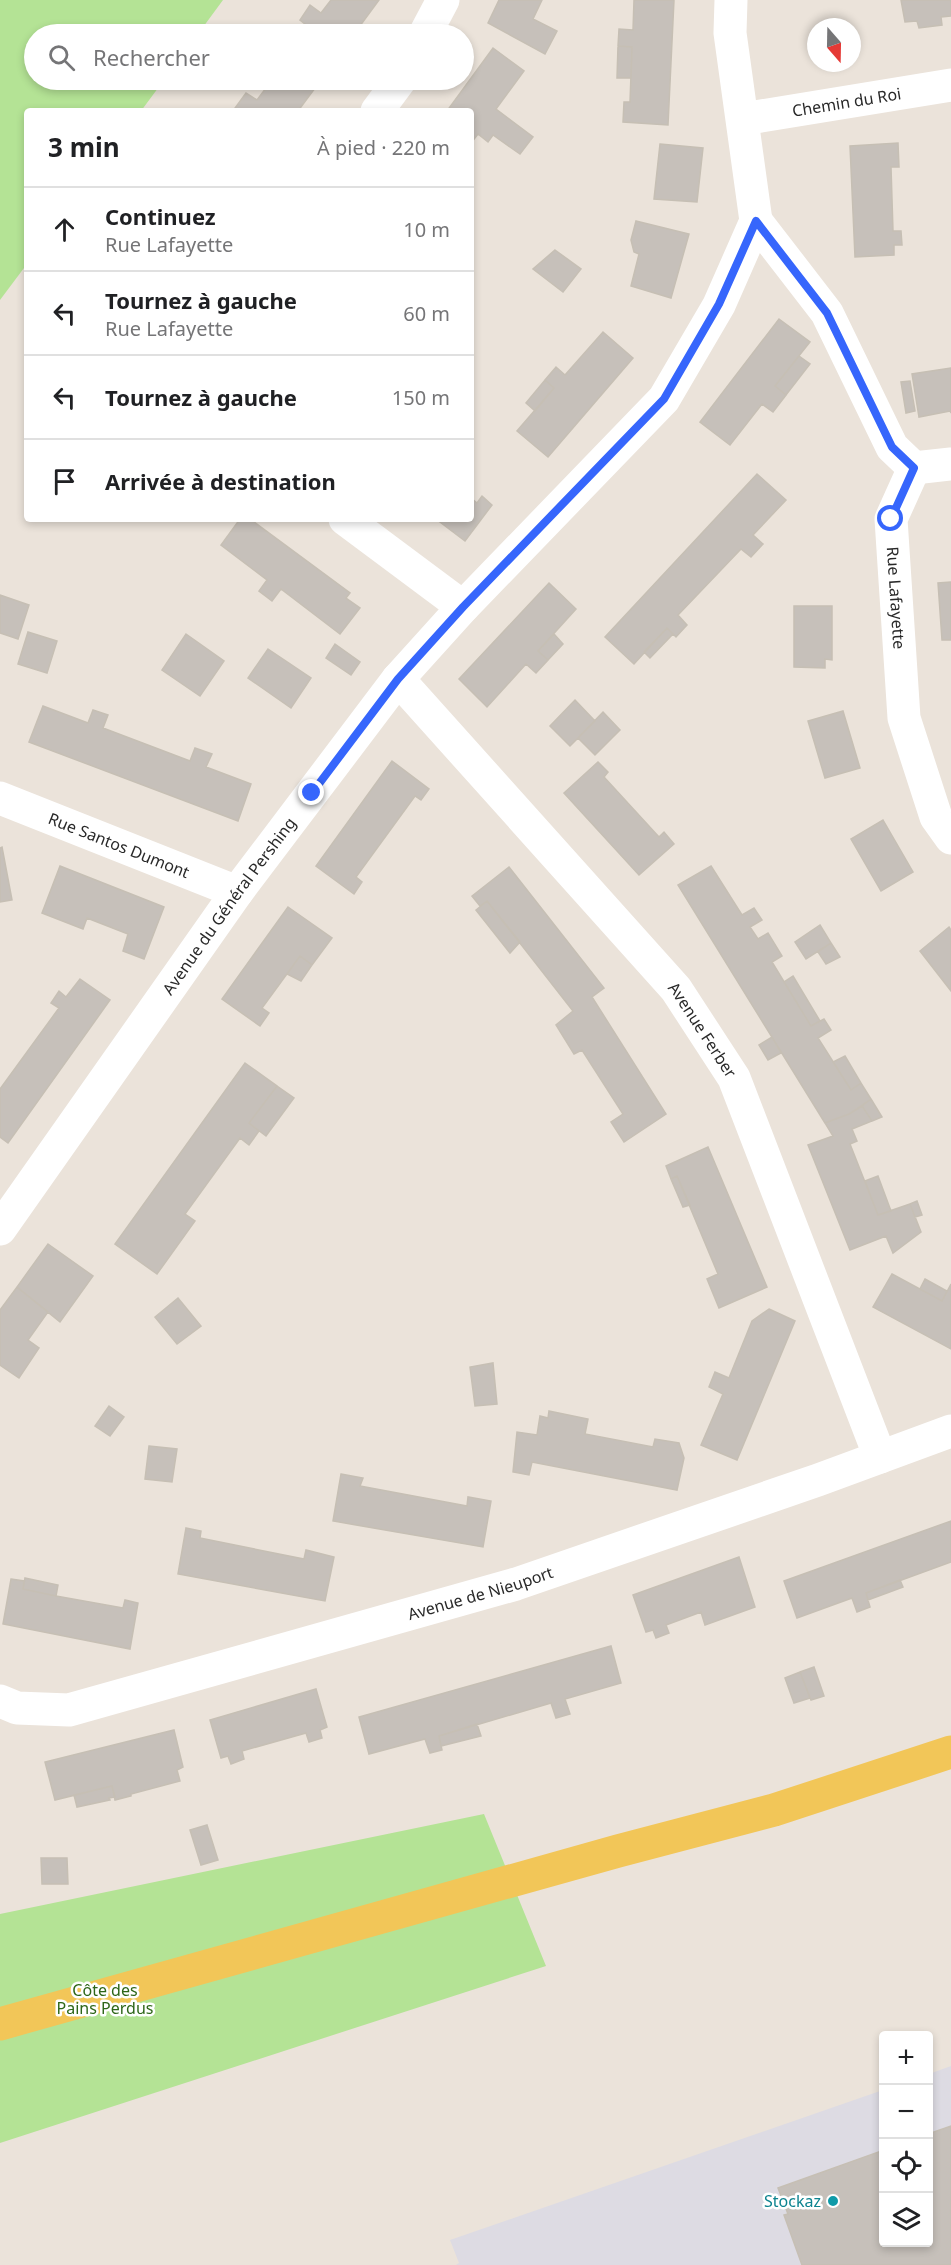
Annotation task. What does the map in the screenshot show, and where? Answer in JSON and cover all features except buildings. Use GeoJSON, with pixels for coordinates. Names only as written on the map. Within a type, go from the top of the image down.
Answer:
{"type":"FeatureCollection","features":[{"type":"Feature","properties":{"kind":"main road"},"geometry":{"type":"LineString","coordinates":[[0,2024],[606,1854],[774,1810],[951,1752]]}},
{"type":"Feature","properties":{"kind":"street"},"geometry":{"type":"LineString","coordinates":[[430,24],[443,0]]}},
{"type":"Feature","properties":{"kind":"street"},"geometry":{"type":"LineString","coordinates":[[731,0],[730,33],[756,221],[827,313],[892,447],[914,468],[951,464]]}},
{"type":"Feature","properties":{"kind":"street","name":"Chemin du Roi"},"geometry":{"type":"LineString","coordinates":[[743,119],[951,85]]}},
{"type":"Feature","properties":{"kind":"street"},"geometry":{"type":"LineString","coordinates":[[379,108],[393,90]]}},
{"type":"Feature","properties":{"kind":"street","name":"Avenue du Général Pershing"},"geometry":{"type":"LineString","coordinates":[[0,1229],[237,892],[398,679],[463,607],[664,399],[719,304],[756,221]]}},
{"type":"Feature","properties":{"kind":"street","name":"Rue Lafayette"},"geometry":{"type":"LineString","coordinates":[[914,468],[891,519],[904,718],[936,817],[951,838]]}},
{"type":"Feature","properties":{"kind":"street"},"geometry":{"type":"LineString","coordinates":[[349,522],[463,607]]}},
{"type":"Feature","properties":{"kind":"street","name":"Avenue Ferber"},"geometry":{"type":"LineString","coordinates":[[398,679],[676,989],[734,1078],[880,1457]]}},
{"type":"Feature","properties":{"kind":"street","name":"Rue Santos Dumont"},"geometry":{"type":"LineString","coordinates":[[0,798],[237,892]]}},
{"type":"Feature","properties":{"kind":"street","name":"Avenue de Nieuport"},"geometry":{"type":"LineString","coordinates":[[0,1701],[17,1708],[69,1710],[516,1584],[951,1431]]}},
{"type":"Feature","properties":{"kind":"shaded area"},"geometry":{"type":"Polygon","coordinates":[[[951,2066],[951,2265],[456,2265],[459,2263],[450,2240],[879,2091],[879,2247],[933,2247],[933,2073],[951,2066]]]}},
{"type":"Feature","properties":{"kind":"green space"},"geometry":{"type":"Polygon","coordinates":[[[0,0],[223,0],[205,24],[24,24],[24,90],[157,90],[143,108],[24,108],[24,268],[0,300],[0,0]]]}},
{"type":"Feature","properties":{"kind":"green space","name":"Côte des Pains Perdus"},"geometry":{"type":"Polygon","coordinates":[[[484,1814],[546,1966],[0,2143],[0,1914],[484,1814]]]}},
{"type":"Feature","properties":{"kind":"place","name":"Stockaz"},"geometry":{"type":"Point","coordinates":[833,2201]}},
{"type":"Feature","properties":{"kind":"route"},"geometry":{"type":"LineString","coordinates":[[312,793],[398,679],[463,607],[664,399],[719,304],[756,221],[827,313],[892,447],[914,468],[891,519]]}}]}
